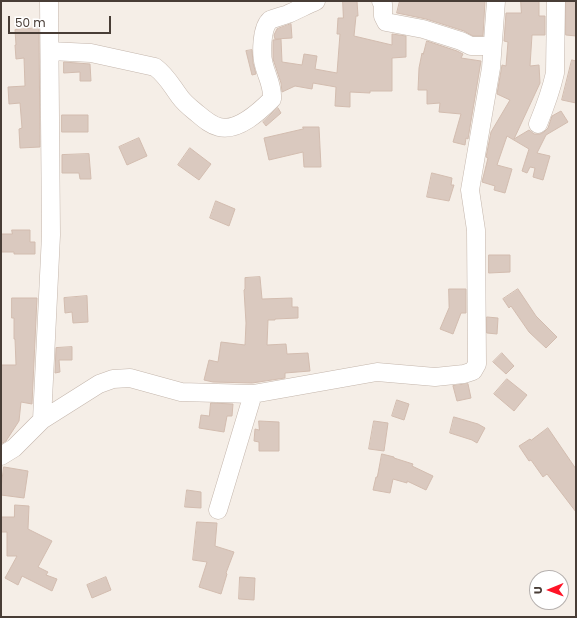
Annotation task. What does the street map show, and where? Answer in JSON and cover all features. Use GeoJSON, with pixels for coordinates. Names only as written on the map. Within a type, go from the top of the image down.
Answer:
{"type":"FeatureCollection","features":[{"type":"Feature","properties":{"kind":"street"},"geometry":{"type":"LineString","coordinates":[[42,420],[51,235],[49,1]]}},
{"type":"Feature","properties":{"kind":"street"},"geometry":{"type":"LineString","coordinates":[[50,51],[91,53],[154,67],[163,73],[181,98],[207,122],[220,127],[230,127],[248,120],[272,98],[271,85],[263,65],[262,40],[264,29],[270,20],[316,1]]}},
{"type":"Feature","properties":{"kind":"street"},"geometry":{"type":"LineString","coordinates":[[381,1],[383,4],[383,16],[386,22],[423,29],[456,39],[471,46],[492,46]]}},
{"type":"Feature","properties":{"kind":"street"},"geometry":{"type":"LineString","coordinates":[[1,456],[14,448],[42,420],[99,384],[112,379],[130,378],[181,392],[253,394],[377,372],[435,377],[464,374],[473,371],[477,364],[476,230],[470,190],[491,68],[496,1]]}},
{"type":"Feature","properties":{"kind":"street"},"geometry":{"type":"LineString","coordinates":[[538,124],[546,106],[555,73],[556,1]]}},
{"type":"Feature","properties":{"kind":"street"},"geometry":{"type":"LineString","coordinates":[[218,510],[253,394]]}},
{"type":"Feature","properties":{"kind":"building"},"geometry":{"type":"Polygon","coordinates":[[[343,1],[357,1],[358,16],[356,16],[354,36],[392,45],[392,34],[406,36],[406,57],[392,58],[392,91],[370,91],[370,93],[350,92],[350,107],[335,106],[336,87],[313,83],[312,89],[295,86],[282,92],[281,83],[273,59],[273,40],[281,39],[282,62],[302,65],[304,54],[317,56],[315,69],[337,73],[340,34],[337,34],[338,18],[343,18],[343,1]]]}},
{"type":"Feature","properties":{"kind":"building"},"geometry":{"type":"Polygon","coordinates":[[[400,1],[485,1],[483,36],[473,36],[464,31],[426,19],[397,13],[400,1]]]}},
{"type":"Feature","properties":{"kind":"building"},"geometry":{"type":"Polygon","coordinates":[[[521,1],[539,1],[539,16],[545,16],[545,35],[532,35],[530,66],[539,65],[540,83],[514,139],[529,130],[534,134],[544,132],[548,128],[552,116],[561,111],[568,122],[546,135],[537,153],[550,156],[543,180],[533,177],[535,168],[530,167],[527,173],[522,171],[529,149],[507,136],[497,165],[512,169],[505,193],[494,190],[495,186],[482,182],[488,158],[486,157],[491,132],[510,100],[497,94],[502,65],[506,66],[508,42],[504,41],[506,13],[521,13],[521,1]]]}},
{"type":"Feature","properties":{"kind":"building"},"geometry":{"type":"Polygon","coordinates":[[[566,1],[576,1],[576,36],[566,35],[566,1]]]}},
{"type":"Feature","properties":{"kind":"building"},"geometry":{"type":"Polygon","coordinates":[[[291,24],[292,38],[275,39],[274,35],[277,29],[291,24]]]}},
{"type":"Feature","properties":{"kind":"building"},"geometry":{"type":"Polygon","coordinates":[[[39,28],[40,147],[20,148],[19,129],[22,128],[20,103],[9,104],[8,87],[25,86],[24,58],[16,59],[15,30],[39,28]]]}},
{"type":"Feature","properties":{"kind":"building"},"geometry":{"type":"Polygon","coordinates":[[[427,41],[463,54],[461,58],[481,61],[468,139],[466,138],[465,145],[453,142],[461,114],[439,112],[440,103],[427,104],[427,90],[418,90],[419,68],[422,53],[423,54],[427,41]]]}},
{"type":"Feature","properties":{"kind":"building"},"geometry":{"type":"Polygon","coordinates":[[[252,50],[256,74],[252,75],[246,51],[252,50]]]}},
{"type":"Feature","properties":{"kind":"building"},"geometry":{"type":"Polygon","coordinates":[[[572,60],[576,61],[576,103],[562,100],[572,60]]]}},
{"type":"Feature","properties":{"kind":"building"},"geometry":{"type":"Polygon","coordinates":[[[64,62],[90,64],[91,81],[80,81],[80,72],[64,73],[64,62]]]}},
{"type":"Feature","properties":{"kind":"building"},"geometry":{"type":"Polygon","coordinates":[[[278,108],[281,113],[266,126],[263,122],[278,108]]]}},
{"type":"Feature","properties":{"kind":"building"},"geometry":{"type":"Polygon","coordinates":[[[62,115],[88,115],[88,132],[62,132],[62,115]]]}},
{"type":"Feature","properties":{"kind":"building"},"geometry":{"type":"Polygon","coordinates":[[[303,127],[319,127],[321,167],[304,167],[303,152],[269,160],[264,138],[303,129],[303,127]]]}},
{"type":"Feature","properties":{"kind":"building"},"geometry":{"type":"Polygon","coordinates":[[[139,138],[147,156],[127,165],[119,147],[139,138]]]}},
{"type":"Feature","properties":{"kind":"building"},"geometry":{"type":"Polygon","coordinates":[[[190,148],[211,164],[199,180],[178,165],[190,148]]]}},
{"type":"Feature","properties":{"kind":"building"},"geometry":{"type":"Polygon","coordinates":[[[89,154],[91,179],[80,179],[79,173],[62,173],[62,155],[89,154]]]}},
{"type":"Feature","properties":{"kind":"building"},"geometry":{"type":"Polygon","coordinates":[[[432,173],[452,178],[451,185],[454,185],[449,201],[427,197],[432,173]]]}},
{"type":"Feature","properties":{"kind":"building"},"geometry":{"type":"Polygon","coordinates":[[[216,201],[235,209],[229,226],[210,218],[216,201]]]}},
{"type":"Feature","properties":{"kind":"building"},"geometry":{"type":"Polygon","coordinates":[[[12,230],[30,230],[30,242],[35,242],[35,254],[14,254],[14,252],[1,252],[1,234],[12,234],[12,230]]]}},
{"type":"Feature","properties":{"kind":"building"},"geometry":{"type":"Polygon","coordinates":[[[489,255],[510,255],[510,272],[489,273],[489,255]]]}},
{"type":"Feature","properties":{"kind":"building"},"geometry":{"type":"Polygon","coordinates":[[[260,277],[262,299],[292,298],[292,307],[298,307],[298,318],[268,320],[267,345],[286,344],[287,354],[308,353],[310,371],[285,373],[285,378],[252,383],[213,382],[204,380],[209,360],[218,362],[221,342],[245,345],[245,278],[260,277]]]}},
{"type":"Feature","properties":{"kind":"building"},"geometry":{"type":"Polygon","coordinates":[[[449,289],[466,289],[466,313],[461,313],[453,334],[440,329],[449,308],[449,289]]]}},
{"type":"Feature","properties":{"kind":"building"},"geometry":{"type":"Polygon","coordinates":[[[518,289],[536,316],[557,337],[546,348],[529,332],[511,306],[509,308],[503,299],[518,289]]]}},
{"type":"Feature","properties":{"kind":"building"},"geometry":{"type":"Polygon","coordinates":[[[87,296],[88,322],[73,323],[72,312],[65,313],[64,298],[87,296]]]}},
{"type":"Feature","properties":{"kind":"building"},"geometry":{"type":"Polygon","coordinates":[[[12,298],[37,298],[32,404],[21,402],[19,421],[6,441],[1,444],[1,365],[16,365],[12,298]]]}},
{"type":"Feature","properties":{"kind":"building"},"geometry":{"type":"Polygon","coordinates":[[[487,317],[498,318],[497,334],[487,333],[487,317]]]}},
{"type":"Feature","properties":{"kind":"building"},"geometry":{"type":"Polygon","coordinates":[[[72,347],[72,360],[59,360],[60,372],[55,373],[56,348],[72,347]]]}},
{"type":"Feature","properties":{"kind":"building"},"geometry":{"type":"Polygon","coordinates":[[[502,353],[514,366],[506,374],[493,362],[502,353]]]}},
{"type":"Feature","properties":{"kind":"building"},"geometry":{"type":"Polygon","coordinates":[[[507,379],[527,395],[514,411],[494,394],[507,379]]]}},
{"type":"Feature","properties":{"kind":"building"},"geometry":{"type":"Polygon","coordinates":[[[468,384],[471,398],[457,401],[453,386],[468,384]]]}},
{"type":"Feature","properties":{"kind":"building"},"geometry":{"type":"Polygon","coordinates":[[[397,400],[409,404],[404,420],[392,416],[397,400]]]}},
{"type":"Feature","properties":{"kind":"building"},"geometry":{"type":"Polygon","coordinates":[[[211,403],[233,404],[232,416],[227,416],[224,432],[199,428],[201,415],[209,416],[211,403]]]}},
{"type":"Feature","properties":{"kind":"building"},"geometry":{"type":"Polygon","coordinates":[[[454,417],[478,424],[485,428],[477,443],[450,433],[454,417]]]}},
{"type":"Feature","properties":{"kind":"building"},"geometry":{"type":"Polygon","coordinates":[[[259,421],[279,422],[279,451],[259,451],[259,442],[254,441],[255,429],[259,430],[259,421]]]}},
{"type":"Feature","properties":{"kind":"building"},"geometry":{"type":"Polygon","coordinates":[[[374,421],[388,423],[384,451],[369,449],[374,421]]]}},
{"type":"Feature","properties":{"kind":"building"},"geometry":{"type":"Polygon","coordinates":[[[548,428],[576,469],[576,512],[547,474],[543,477],[531,460],[529,461],[519,446],[530,439],[531,440],[548,428]]]}},
{"type":"Feature","properties":{"kind":"building"},"geometry":{"type":"Polygon","coordinates":[[[382,454],[413,464],[412,466],[433,476],[426,490],[407,481],[407,483],[393,479],[390,493],[373,490],[382,454]]]}},
{"type":"Feature","properties":{"kind":"building"},"geometry":{"type":"Polygon","coordinates":[[[4,467],[28,471],[24,498],[1,495],[4,467]]]}},
{"type":"Feature","properties":{"kind":"building"},"geometry":{"type":"Polygon","coordinates":[[[187,490],[201,492],[201,508],[185,507],[187,490]]]}},
{"type":"Feature","properties":{"kind":"building"},"geometry":{"type":"Polygon","coordinates":[[[15,505],[29,506],[28,529],[52,541],[38,567],[48,572],[46,575],[57,579],[52,591],[22,576],[18,585],[5,578],[17,556],[7,556],[7,532],[1,532],[1,517],[14,517],[15,505]]]}},
{"type":"Feature","properties":{"kind":"building"},"geometry":{"type":"Polygon","coordinates":[[[197,522],[217,523],[215,546],[234,552],[226,573],[227,574],[221,594],[199,587],[207,562],[193,560],[197,522]]]}},
{"type":"Feature","properties":{"kind":"building"},"geometry":{"type":"Polygon","coordinates":[[[106,577],[111,590],[92,598],[87,585],[106,577]]]}},
{"type":"Feature","properties":{"kind":"building"},"geometry":{"type":"Polygon","coordinates":[[[240,577],[255,578],[254,600],[239,599],[240,577]]]}}]}
